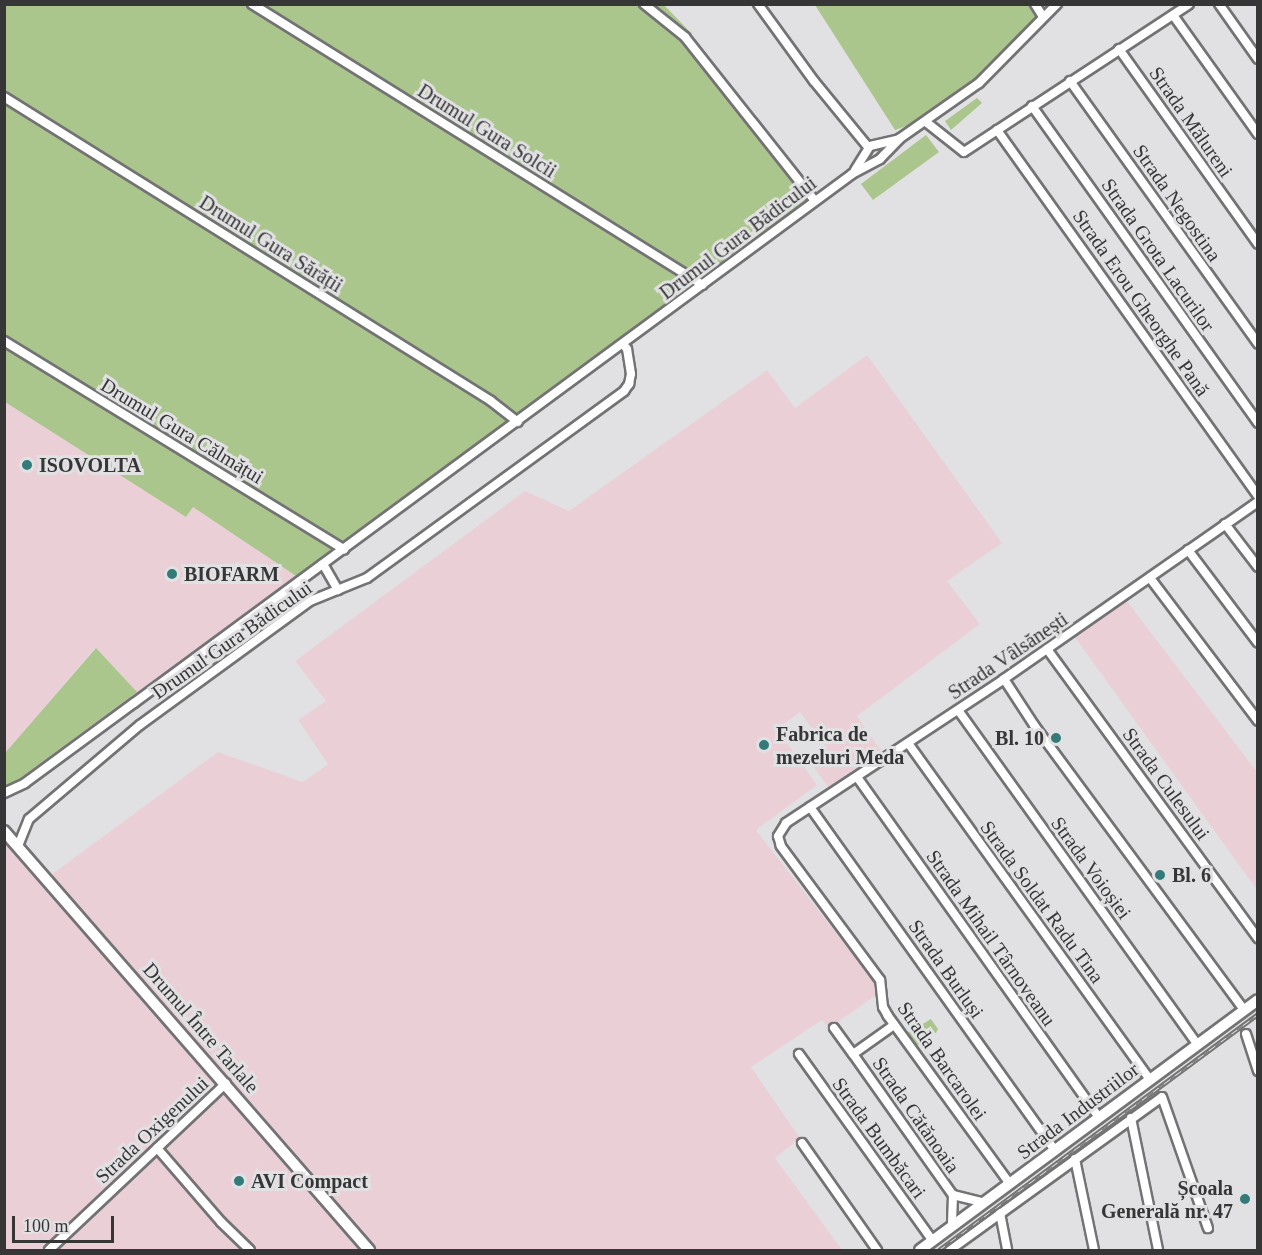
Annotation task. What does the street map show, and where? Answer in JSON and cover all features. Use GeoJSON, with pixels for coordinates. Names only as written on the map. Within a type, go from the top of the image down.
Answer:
{"type":"FeatureCollection","features":[{"type":"Feature","properties":{"kind":"main road","name":"Drumul Între Tarlale"},"geometry":{"type":"LineString","coordinates":[[4,831],[226,1083],[369,1251]]}},
{"type":"Feature","properties":{"kind":"main road","name":"Strada Industriilor"},"geometry":{"type":"LineString","coordinates":[[920,1251],[1257,1000]]}},
{"type":"Feature","properties":{"kind":"street","name":"Drumul Gura Solcii"},"geometry":{"type":"LineString","coordinates":[[252,4],[703,285]]}},
{"type":"Feature","properties":{"kind":"street"},"geometry":{"type":"LineString","coordinates":[[644,4],[685,37],[815,201]]}},
{"type":"Feature","properties":{"kind":"street"},"geometry":{"type":"LineString","coordinates":[[758,4],[873,161]]}},
{"type":"Feature","properties":{"kind":"street"},"geometry":{"type":"LineString","coordinates":[[1035,4],[1043,17]]}},
{"type":"Feature","properties":{"kind":"street"},"geometry":{"type":"LineString","coordinates":[[877,145],[883,154],[899,139],[980,83],[1057,4]]}},
{"type":"Feature","properties":{"kind":"street"},"geometry":{"type":"LineString","coordinates":[[926,122],[962,152],[1189,4]]}},
{"type":"Feature","properties":{"kind":"street"},"geometry":{"type":"LineString","coordinates":[[1219,4],[1257,59]]}},
{"type":"Feature","properties":{"kind":"street"},"geometry":{"type":"LineString","coordinates":[[1173,15],[1257,134]]}},
{"type":"Feature","properties":{"kind":"street","name":"Strada Mălureni"},"geometry":{"type":"LineString","coordinates":[[1119,49],[1257,244]]}},
{"type":"Feature","properties":{"kind":"street","name":"Strada Negostina"},"geometry":{"type":"LineString","coordinates":[[1070,81],[1257,344]]}},
{"type":"Feature","properties":{"kind":"street","name":"Drumul Gura Sărății"},"geometry":{"type":"LineString","coordinates":[[4,98],[491,401],[518,422]]}},
{"type":"Feature","properties":{"kind":"street","name":"Strada Grota Lacurilor"},"geometry":{"type":"LineString","coordinates":[[1032,106],[1257,423]]}},
{"type":"Feature","properties":{"kind":"street","name":"Strada Erou Gheorghe Pană"},"geometry":{"type":"LineString","coordinates":[[997,130],[1257,496]]}},
{"type":"Feature","properties":{"kind":"street"},"geometry":{"type":"LineString","coordinates":[[852,174],[867,151],[877,145],[899,139]]}},
{"type":"Feature","properties":{"kind":"street","name":"Drumul Gura Bădicului"},"geometry":{"type":"LineString","coordinates":[[4,793],[25,783],[815,201],[852,174],[880,159],[883,154]]}},
{"type":"Feature","properties":{"kind":"street","name":"Drumul Gura Călmățui"},"geometry":{"type":"LineString","coordinates":[[4,341],[344,549]]}},
{"type":"Feature","properties":{"kind":"street","name":"Drumul Gura Bădicului"},"geometry":{"type":"LineString","coordinates":[[18,846],[29,819],[140,725],[310,601],[367,578],[624,391],[629,384],[631,374],[623,344]]}},
{"type":"Feature","properties":{"kind":"street","name":"Strada Vâlsănești"},"geometry":{"type":"LineString","coordinates":[[778,836],[786,823],[1004,679],[1257,502]]}},
{"type":"Feature","properties":{"kind":"street"},"geometry":{"type":"LineString","coordinates":[[1226,524],[1257,567]]}},
{"type":"Feature","properties":{"kind":"street"},"geometry":{"type":"LineString","coordinates":[[1188,550],[1257,642]]}},
{"type":"Feature","properties":{"kind":"street"},"geometry":{"type":"LineString","coordinates":[[323,564],[338,590]]}},
{"type":"Feature","properties":{"kind":"street"},"geometry":{"type":"LineString","coordinates":[[1150,578],[1257,721]]}},
{"type":"Feature","properties":{"kind":"street","name":"Strada Culesului"},"geometry":{"type":"LineString","coordinates":[[1047,649],[1257,938]]}},
{"type":"Feature","properties":{"kind":"street"},"geometry":{"type":"LineString","coordinates":[[1004,679],[1034,724],[1244,1010]]}},
{"type":"Feature","properties":{"kind":"street","name":"Strada Voioșiei"},"geometry":{"type":"LineString","coordinates":[[958,710],[1198,1045]]}},
{"type":"Feature","properties":{"kind":"street","name":"Strada Soldat Radu Tina"},"geometry":{"type":"LineString","coordinates":[[908,743],[1150,1080]]}},
{"type":"Feature","properties":{"kind":"street","name":"Strada Mihail Târnoveanu"},"geometry":{"type":"LineString","coordinates":[[857,777],[1099,1118]]}},
{"type":"Feature","properties":{"kind":"street","name":"Strada Burluși"},"geometry":{"type":"LineString","coordinates":[[810,807],[1054,1151]]}},
{"type":"Feature","properties":{"kind":"street","name":"Strada Barcarolei"},"geometry":{"type":"LineString","coordinates":[[778,836],[781,846],[880,980],[883,1007],[894,1025],[1010,1184]]}},
{"type":"Feature","properties":{"kind":"street","name":"Strada Cătănoaia"},"geometry":{"type":"LineString","coordinates":[[853,1054],[894,1025]]}},
{"type":"Feature","properties":{"kind":"street","name":"Strada Cătănoaia"},"geometry":{"type":"LineString","coordinates":[[834,1028],[953,1195],[952,1226]]}},
{"type":"Feature","properties":{"kind":"street"},"geometry":{"type":"LineString","coordinates":[[1246,1034],[1257,1071]]}},
{"type":"Feature","properties":{"kind":"street","name":"Strada Bumbăcari"},"geometry":{"type":"LineString","coordinates":[[799,1054],[933,1241]]}},
{"type":"Feature","properties":{"kind":"street","name":"Strada Oxigenului"},"geometry":{"type":"LineString","coordinates":[[49,1251],[226,1083]]}},
{"type":"Feature","properties":{"kind":"street","name":"Strada Industriilor"},"geometry":{"type":"LineString","coordinates":[[1131,1118],[1162,1096],[1208,1228]]}},
{"type":"Feature","properties":{"kind":"street"},"geometry":{"type":"LineString","coordinates":[[950,1251],[1131,1118],[1158,1251]]}},
{"type":"Feature","properties":{"kind":"street"},"geometry":{"type":"LineString","coordinates":[[802,1143],[877,1251]]}},
{"type":"Feature","properties":{"kind":"street"},"geometry":{"type":"LineString","coordinates":[[157,1148],[250,1251]]}},
{"type":"Feature","properties":{"kind":"street"},"geometry":{"type":"LineString","coordinates":[[1075,1159],[1094,1251]]}},
{"type":"Feature","properties":{"kind":"street","name":"Strada Cătănoaia"},"geometry":{"type":"LineString","coordinates":[[953,1195],[984,1203]]}},
{"type":"Feature","properties":{"kind":"street"},"geometry":{"type":"LineString","coordinates":[[1000,1213],[1007,1251]]}},
{"type":"Feature","properties":{"kind":"shaded area"},"geometry":{"type":"Polygon","coordinates":[[[867,355],[1002,543],[947,581],[980,624],[857,716],[881,751],[828,787],[808,759],[825,746],[800,712],[777,729],[817,785],[756,830],[878,987],[875,996],[829,1028],[822,1020],[751,1067],[800,1138],[775,1158],[842,1250],[5,1250],[4,822],[51,875],[218,752],[303,782],[328,764],[298,720],[326,701],[295,661],[525,491],[569,511],[767,370],[795,408],[867,355]]]}},
{"type":"Feature","properties":{"kind":"shaded area"},"geometry":{"type":"Polygon","coordinates":[[[5,402],[186,516],[193,506],[299,578],[137,692],[95,648],[5,753],[5,402]]]}},
{"type":"Feature","properties":{"kind":"shaded area"},"geometry":{"type":"Polygon","coordinates":[[[1126,600],[1257,772],[1257,890],[1074,636],[1126,600]]]}},
{"type":"Feature","properties":{"kind":"green space"},"geometry":{"type":"Polygon","coordinates":[[[1030,4],[1037,16],[977,78],[912,124],[895,130],[815,5],[1030,4]]]}},
{"type":"Feature","properties":{"kind":"green space"},"geometry":{"type":"Polygon","coordinates":[[[4,5],[664,5],[692,34],[688,37],[719,73],[714,77],[811,199],[299,578],[193,507],[186,517],[5,402],[4,5]]]}},
{"type":"Feature","properties":{"kind":"green space"},"geometry":{"type":"Polygon","coordinates":[[[977,98],[982,103],[951,130],[945,121],[977,98]]]}},
{"type":"Feature","properties":{"kind":"green space"},"geometry":{"type":"Polygon","coordinates":[[[926,135],[939,152],[873,200],[861,184],[926,135]]]}},
{"type":"Feature","properties":{"kind":"green space"},"geometry":{"type":"Polygon","coordinates":[[[96,648],[137,692],[11,785],[5,787],[5,753],[96,648]]]}},
{"type":"Feature","properties":{"kind":"green space"},"geometry":{"type":"Polygon","coordinates":[[[931,1019],[938,1029],[936,1033],[915,1047],[906,1034],[931,1019]]]}},
{"type":"Feature","properties":{"kind":"railway"},"geometry":{"type":"LineString","coordinates":[[939,1250],[1258,1014]]}},
{"type":"Feature","properties":{"kind":"place","name":"ISOVOLTA"},"geometry":{"type":"Point","coordinates":[27,465]}},
{"type":"Feature","properties":{"kind":"place","name":"BIOFARM"},"geometry":{"type":"Point","coordinates":[172,574]}},
{"type":"Feature","properties":{"kind":"place","name":"Bl. 10"},"geometry":{"type":"Point","coordinates":[1056,738]}},
{"type":"Feature","properties":{"kind":"place","name":"Fabrica de mezeluri Meda"},"geometry":{"type":"Point","coordinates":[764,745]}},
{"type":"Feature","properties":{"kind":"place","name":"Bl. 6"},"geometry":{"type":"Point","coordinates":[1160,875]}},
{"type":"Feature","properties":{"kind":"place","name":"AVI Compact"},"geometry":{"type":"Point","coordinates":[239,1181]}},
{"type":"Feature","properties":{"kind":"place","name":"Școala Generală nr. 47"},"geometry":{"type":"Point","coordinates":[1245,1199]}}]}
